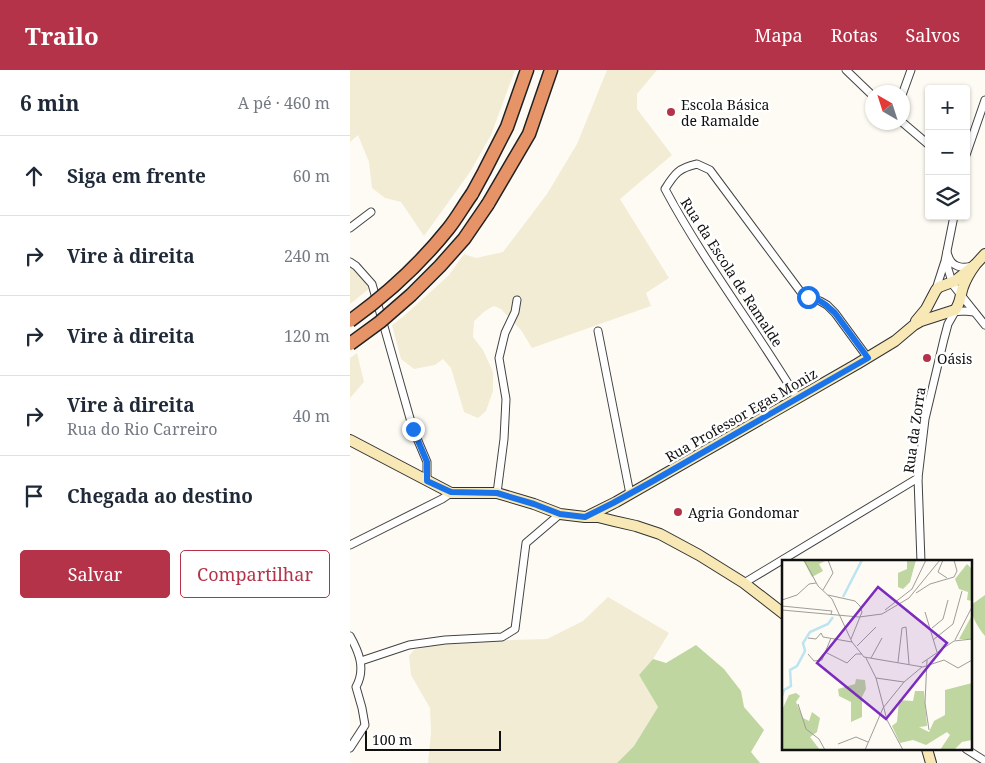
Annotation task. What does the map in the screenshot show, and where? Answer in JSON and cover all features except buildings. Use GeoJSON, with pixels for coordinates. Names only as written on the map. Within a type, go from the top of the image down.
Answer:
{"type":"FeatureCollection","features":[{"type":"Feature","properties":{"kind":"highway"},"geometry":{"type":"LineString","coordinates":[[350,321],[398,282],[449,228],[472,194],[507,127],[527,70]]}},
{"type":"Feature","properties":{"kind":"highway"},"geometry":{"type":"LineString","coordinates":[[350,344],[380,322],[411,295],[464,239],[488,204],[529,134],[551,70]]}},
{"type":"Feature","properties":{"kind":"main road","name":"Rua Professor Egas Moniz"},"geometry":{"type":"LineString","coordinates":[[957,303],[966,278],[985,254]]}},
{"type":"Feature","properties":{"kind":"main road","name":"Rua Professor Egas Moniz"},"geometry":{"type":"LineString","coordinates":[[906,331],[921,320],[957,303],[975,265]]}},
{"type":"Feature","properties":{"kind":"main road","name":"Rua Professor Egas Moniz"},"geometry":{"type":"LineString","coordinates":[[585,517],[630,494],[895,341],[926,310],[936,290],[957,303]]}},
{"type":"Feature","properties":{"kind":"main road"},"geometry":{"type":"LineString","coordinates":[[934,294],[932,298],[938,310],[957,303]]}},
{"type":"Feature","properties":{"kind":"main road"},"geometry":{"type":"LineString","coordinates":[[350,440],[451,492],[497,493],[560,514],[614,521],[660,534],[699,555],[744,583],[782,612]]}},
{"type":"Feature","properties":{"kind":"main road"},"geometry":{"type":"LineString","coordinates":[[927,750],[931,763]]}},
{"type":"Feature","properties":{"kind":"street"},"geometry":{"type":"LineString","coordinates":[[846,70],[865,88]]}},
{"type":"Feature","properties":{"kind":"street"},"geometry":{"type":"LineString","coordinates":[[906,85],[911,70]]}},
{"type":"Feature","properties":{"kind":"street"},"geometry":{"type":"LineString","coordinates":[[970,143],[985,100]]}},
{"type":"Feature","properties":{"kind":"street"},"geometry":{"type":"LineString","coordinates":[[910,129],[925,142]]}},
{"type":"Feature","properties":{"kind":"street","name":"Rua da Escola de Ramalde"},"geometry":{"type":"LineString","coordinates":[[797,398],[695,241],[666,189],[672,177],[685,167],[697,164],[710,170],[800,291],[808,297],[820,301],[835,313],[868,358]]}},
{"type":"Feature","properties":{"kind":"street"},"geometry":{"type":"LineString","coordinates":[[350,228],[371,212]]}},
{"type":"Feature","properties":{"kind":"street"},"geometry":{"type":"LineString","coordinates":[[934,294],[947,252],[953,220]]}},
{"type":"Feature","properties":{"kind":"street"},"geometry":{"type":"LineString","coordinates":[[947,252],[949,259],[960,268],[975,265]]}},
{"type":"Feature","properties":{"kind":"street"},"geometry":{"type":"LineString","coordinates":[[947,252],[948,270],[957,303],[985,325]]}},
{"type":"Feature","properties":{"kind":"street"},"geometry":{"type":"LineString","coordinates":[[350,262],[372,284],[410,420],[427,462],[427,481]]}},
{"type":"Feature","properties":{"kind":"street"},"geometry":{"type":"LineString","coordinates":[[497,493],[504,439],[506,399],[499,358],[505,333],[517,300]]}},
{"type":"Feature","properties":{"kind":"street","name":"Rua da Zorra"},"geometry":{"type":"LineString","coordinates":[[921,560],[918,478],[925,419],[939,357],[957,303]]}},
{"type":"Feature","properties":{"kind":"street"},"geometry":{"type":"LineString","coordinates":[[598,332],[630,494]]}},
{"type":"Feature","properties":{"kind":"street"},"geometry":{"type":"LineString","coordinates":[[782,560],[918,478]]}},
{"type":"Feature","properties":{"kind":"street"},"geometry":{"type":"LineString","coordinates":[[350,545],[442,499],[451,492]]}},
{"type":"Feature","properties":{"kind":"street"},"geometry":{"type":"LineString","coordinates":[[361,661],[409,645],[445,640],[502,637],[515,630],[526,543],[560,514]]}},
{"type":"Feature","properties":{"kind":"street"},"geometry":{"type":"LineString","coordinates":[[744,583],[782,560]]}},
{"type":"Feature","properties":{"kind":"street"},"geometry":{"type":"LineString","coordinates":[[350,636],[361,661],[360,681],[356,687],[365,725],[350,748]]}},
{"type":"Feature","properties":{"kind":"street"},"geometry":{"type":"LineString","coordinates":[[968,750],[985,761]]}},
{"type":"Feature","properties":{"kind":"shaded area"},"geometry":{"type":"Polygon","coordinates":[[[350,70],[515,70],[491,135],[470,172],[424,236],[401,202],[385,198],[372,188],[369,162],[358,135],[350,142],[350,70]]]}},
{"type":"Feature","properties":{"kind":"shaded area"},"geometry":{"type":"Polygon","coordinates":[[[607,70],[657,70],[637,94],[637,109],[672,155],[620,199],[669,278],[646,293],[651,306],[532,348],[521,330],[501,309],[494,306],[485,311],[474,321],[473,337],[483,350],[493,372],[493,391],[486,411],[478,418],[464,412],[451,368],[443,359],[435,365],[414,369],[401,359],[392,325],[449,275],[464,254],[476,258],[503,252],[547,194],[577,144],[607,70]]]}},
{"type":"Feature","properties":{"kind":"shaded area"},"geometry":{"type":"Polygon","coordinates":[[[350,268],[355,269],[370,288],[350,304],[350,268]]]}},
{"type":"Feature","properties":{"kind":"shaded area"},"geometry":{"type":"Polygon","coordinates":[[[357,353],[364,382],[350,398],[350,358],[357,353]]]}},
{"type":"Feature","properties":{"kind":"shaded area"},"geometry":{"type":"Polygon","coordinates":[[[608,597],[669,633],[653,659],[639,675],[658,707],[634,746],[617,763],[428,763],[431,732],[430,708],[411,675],[409,656],[414,650],[434,645],[547,639],[583,621],[608,597]]]}},
{"type":"Feature","properties":{"kind":"green space"},"geometry":{"type":"Polygon","coordinates":[[[985,595],[985,636],[975,622],[972,604],[985,595]]]}},
{"type":"Feature","properties":{"kind":"green space"},"geometry":{"type":"Polygon","coordinates":[[[696,645],[724,669],[741,691],[744,707],[764,730],[751,752],[760,763],[617,763],[634,746],[658,707],[639,675],[653,659],[666,663],[696,645]]]}},
{"type":"Feature","properties":{"kind":"place","name":"Escola Básica de Ramalde"},"geometry":{"type":"Point","coordinates":[671,112]}},
{"type":"Feature","properties":{"kind":"place","name":"Oásis"},"geometry":{"type":"Point","coordinates":[927,358]}},
{"type":"Feature","properties":{"kind":"place","name":"Agria Gondomar"},"geometry":{"type":"Point","coordinates":[678,512]}},
{"type":"Feature","properties":{"kind":"route"},"geometry":{"type":"LineString","coordinates":[[413,429],[427,462],[427,481],[451,492],[497,493],[560,514],[585,517],[653,481],[868,358],[835,313],[820,301],[808,297]]}}]}
